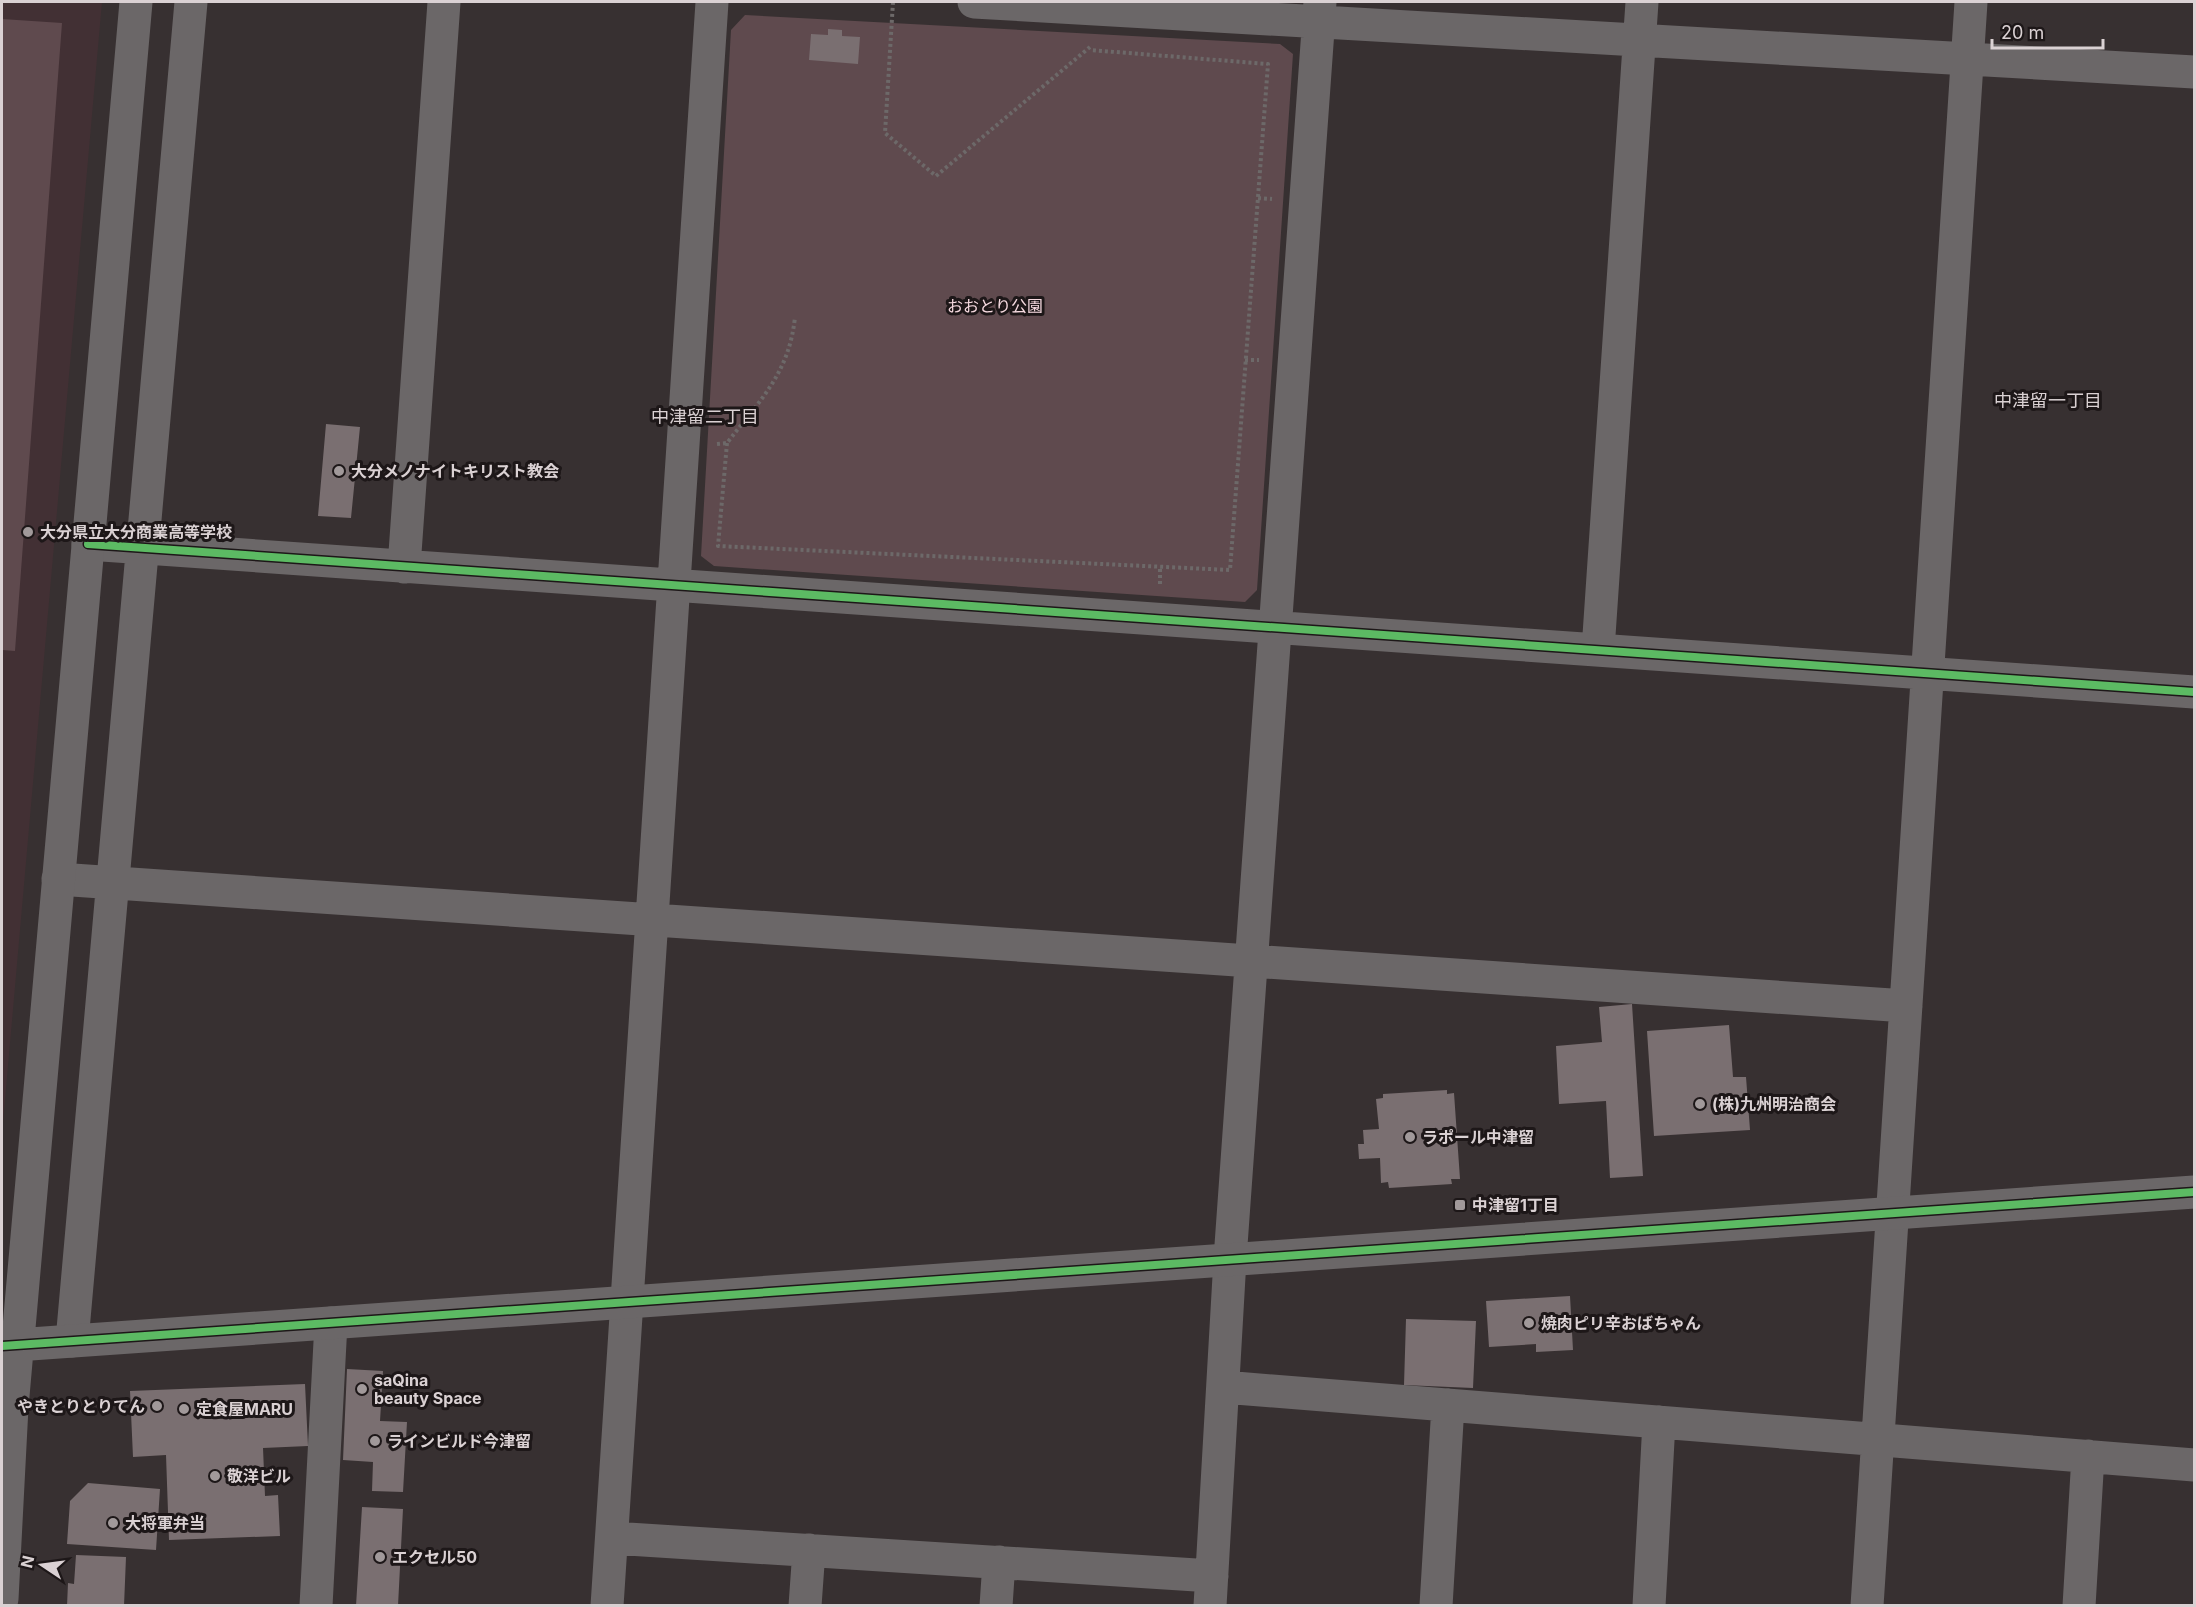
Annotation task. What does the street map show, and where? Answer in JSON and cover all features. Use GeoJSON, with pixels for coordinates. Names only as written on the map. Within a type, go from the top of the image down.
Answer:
{"type":"FeatureCollection","features":[{"type":"Feature","properties":{"kind":"street"},"geometry":{"type":"LineString","coordinates":[[2,1599],[9,1448],[9,1345],[58,879],[136,2]]}},
{"type":"Feature","properties":{"kind":"street"},"geometry":{"type":"LineString","coordinates":[[72,1341],[191,2]]}},
{"type":"Feature","properties":{"kind":"street"},"geometry":{"type":"LineString","coordinates":[[404,567],[444,2]]}},
{"type":"Feature","properties":{"kind":"street"},"geometry":{"type":"LineString","coordinates":[[607,1605],[712,2]]}},
{"type":"Feature","properties":{"kind":"street"},"geometry":{"type":"LineString","coordinates":[[974,2],[1096,8],[1319,11],[1640,40],[2194,72]]}},
{"type":"Feature","properties":{"kind":"street"},"geometry":{"type":"LineString","coordinates":[[1598,650],[1642,2]]}},
{"type":"Feature","properties":{"kind":"street"},"geometry":{"type":"LineString","coordinates":[[1867,1605],[1971,2]]}},
{"type":"Feature","properties":{"kind":"street"},"geometry":{"type":"LineString","coordinates":[[612,1538],[999,1563],[1211,1591],[1230,1259],[1319,11]]}},
{"type":"Feature","properties":{"kind":"street"},"geometry":{"type":"LineString","coordinates":[[88,544],[2194,692]]}},
{"type":"Feature","properties":{"kind":"street"},"geometry":{"type":"LineString","coordinates":[[58,879],[1906,1006]]}},
{"type":"Feature","properties":{"kind":"street"},"geometry":{"type":"LineString","coordinates":[[9,1345],[2194,1191]]}},
{"type":"Feature","properties":{"kind":"street"},"geometry":{"type":"LineString","coordinates":[[316,1605],[331,1323]]}},
{"type":"Feature","properties":{"kind":"street"},"geometry":{"type":"LineString","coordinates":[[1223,1387],[2194,1465]]}},
{"type":"Feature","properties":{"kind":"street"},"geometry":{"type":"LineString","coordinates":[[1436,1605],[1448,1405]]}},
{"type":"Feature","properties":{"kind":"street"},"geometry":{"type":"LineString","coordinates":[[1649,1605],[1659,1422]]}},
{"type":"Feature","properties":{"kind":"street"},"geometry":{"type":"LineString","coordinates":[[2079,1605],[2088,1456]]}},
{"type":"Feature","properties":{"kind":"street"},"geometry":{"type":"LineString","coordinates":[[805,1605],[808,1550]]}},
{"type":"Feature","properties":{"kind":"street"},"geometry":{"type":"LineString","coordinates":[[996,1605],[999,1563]]}},
{"type":"Feature","properties":{"kind":"path"},"geometry":{"type":"LineString","coordinates":[[893,2],[885,133],[936,176],[1090,50],[1095,32],[1096,8]]}},
{"type":"Feature","properties":{"kind":"path"},"geometry":{"type":"LineString","coordinates":[[795,317],[792,345],[771,389],[727,443],[718,546],[1230,570],[1268,64],[1090,50]]}},
{"type":"Feature","properties":{"kind":"path"},"geometry":{"type":"LineString","coordinates":[[683,445],[727,443]]}},
{"type":"Feature","properties":{"kind":"shaded area","name":"大分県立大分商業高等学校"},"geometry":{"type":"Polygon","coordinates":[[[2,2],[102,2],[2,1134],[2,2]]]}},
{"type":"Feature","properties":{"kind":"green space","name":"おおとり公園"},"geometry":{"type":"Polygon","coordinates":[[[745,15],[1280,44],[1293,54],[1257,590],[1245,602],[714,566],[701,556],[731,30],[745,15]]]}},
{"type":"Feature","properties":{"kind":"green space"},"geometry":{"type":"Polygon","coordinates":[[[2,19],[62,23],[15,651],[2,650],[2,19]]]}},
{"type":"Feature","properties":{"kind":"building"},"geometry":{"type":"Polygon","coordinates":[[[828,29],[842,30],[842,36],[860,37],[858,64],[809,60],[811,34],[828,35],[828,29]]]}},
{"type":"Feature","properties":{"kind":"building","name":"大分メノナイトキリスト教会"},"geometry":{"type":"Polygon","coordinates":[[[326,424],[360,427],[351,518],[318,516],[326,424]]]}},
{"type":"Feature","properties":{"kind":"building"},"geometry":{"type":"Polygon","coordinates":[[[1632,1004],[1643,1176],[1610,1178],[1606,1101],[1559,1104],[1556,1046],[1602,1042],[1599,1007],[1632,1004]]]}},
{"type":"Feature","properties":{"kind":"building","name":"(株)九州明治商会"},"geometry":{"type":"Polygon","coordinates":[[[1729,1025],[1733,1077],[1746,1077],[1750,1130],[1654,1136],[1647,1031],[1729,1025]]]}},
{"type":"Feature","properties":{"kind":"building","name":"ラポール中津留"},"geometry":{"type":"Polygon","coordinates":[[[1447,1090],[1447,1094],[1454,1093],[1460,1179],[1451,1179],[1452,1184],[1389,1188],[1388,1182],[1381,1183],[1380,1158],[1359,1159],[1358,1144],[1364,1144],[1363,1130],[1379,1129],[1376,1099],[1383,1098],[1383,1094],[1447,1090]]]}},
{"type":"Feature","properties":{"kind":"building","name":"焼肉ピリ辛おばちゃん"},"geometry":{"type":"Polygon","coordinates":[[[1570,1296],[1573,1350],[1536,1352],[1536,1344],[1489,1347],[1486,1301],[1570,1296]]]}},
{"type":"Feature","properties":{"kind":"building"},"geometry":{"type":"Polygon","coordinates":[[[1406,1319],[1476,1321],[1473,1388],[1404,1385],[1406,1319]]]}},
{"type":"Feature","properties":{"kind":"building","name":"ラインビルド今津留"},"geometry":{"type":"Polygon","coordinates":[[[347,1369],[383,1371],[380,1421],[407,1422],[403,1492],[372,1491],[373,1462],[343,1460],[347,1369]]]}},
{"type":"Feature","properties":{"kind":"building","name":"敬洋ビル"},"geometry":{"type":"Polygon","coordinates":[[[305,1384],[308,1446],[263,1448],[265,1496],[278,1495],[280,1536],[169,1540],[166,1455],[133,1457],[130,1391],[305,1384]]]}},
{"type":"Feature","properties":{"kind":"building","name":"大将軍弁当"},"geometry":{"type":"Polygon","coordinates":[[[88,1483],[160,1489],[156,1550],[67,1544],[70,1501],[88,1483]]]}},
{"type":"Feature","properties":{"kind":"building","name":"エクセル50"},"geometry":{"type":"Polygon","coordinates":[[[362,1507],[403,1509],[398,1606],[356,1606],[362,1507]]]}},
{"type":"Feature","properties":{"kind":"building"},"geometry":{"type":"Polygon","coordinates":[[[76,1555],[126,1557],[124,1606],[67,1606],[68,1583],[74,1584],[76,1555]]]}},
{"type":"Feature","properties":{"kind":"cycle path"},"geometry":{"type":"LineString","coordinates":[[88,544],[2194,692]]}},
{"type":"Feature","properties":{"kind":"cycle path"},"geometry":{"type":"LineString","coordinates":[[2,1346],[2194,1192]]}},
{"type":"Feature","properties":{"kind":"place","name":"大分メノナイトキリスト教会"},"geometry":{"type":"Point","coordinates":[339,471]}},
{"type":"Feature","properties":{"kind":"place","name":"大分県立大分商業高等学校"},"geometry":{"type":"Point","coordinates":[28,532]}},
{"type":"Feature","properties":{"kind":"place","name":"(株)九州明治商会"},"geometry":{"type":"Point","coordinates":[1700,1104]}},
{"type":"Feature","properties":{"kind":"place","name":"ラポール中津留"},"geometry":{"type":"Point","coordinates":[1410,1137]}},
{"type":"Feature","properties":{"kind":"place","name":"中津留1丁目"},"geometry":{"type":"Point","coordinates":[1460,1205]}},
{"type":"Feature","properties":{"kind":"place","name":"焼肉ピリ辛おばちゃん"},"geometry":{"type":"Point","coordinates":[1529,1323]}},
{"type":"Feature","properties":{"kind":"place","name":"saQina beauty Space"},"geometry":{"type":"Point","coordinates":[362,1389]}},
{"type":"Feature","properties":{"kind":"place","name":"やきとりとりてん"},"geometry":{"type":"Point","coordinates":[157,1406]}},
{"type":"Feature","properties":{"kind":"place","name":"定食屋MARU"},"geometry":{"type":"Point","coordinates":[184,1409]}},
{"type":"Feature","properties":{"kind":"place","name":"ラインビルド今津留"},"geometry":{"type":"Point","coordinates":[375,1441]}},
{"type":"Feature","properties":{"kind":"place","name":"敬洋ビル"},"geometry":{"type":"Point","coordinates":[215,1476]}},
{"type":"Feature","properties":{"kind":"place","name":"大将軍弁当"},"geometry":{"type":"Point","coordinates":[113,1523]}},
{"type":"Feature","properties":{"kind":"place","name":"エクセル50"},"geometry":{"type":"Point","coordinates":[380,1557]}},
{"type":"Feature","properties":{"kind":"district","name":"中津留一丁目"},"geometry":{"type":"Point","coordinates":[2048,400]}},
{"type":"Feature","properties":{"kind":"district","name":"中津留二丁目"},"geometry":{"type":"Point","coordinates":[705,416]}}]}
